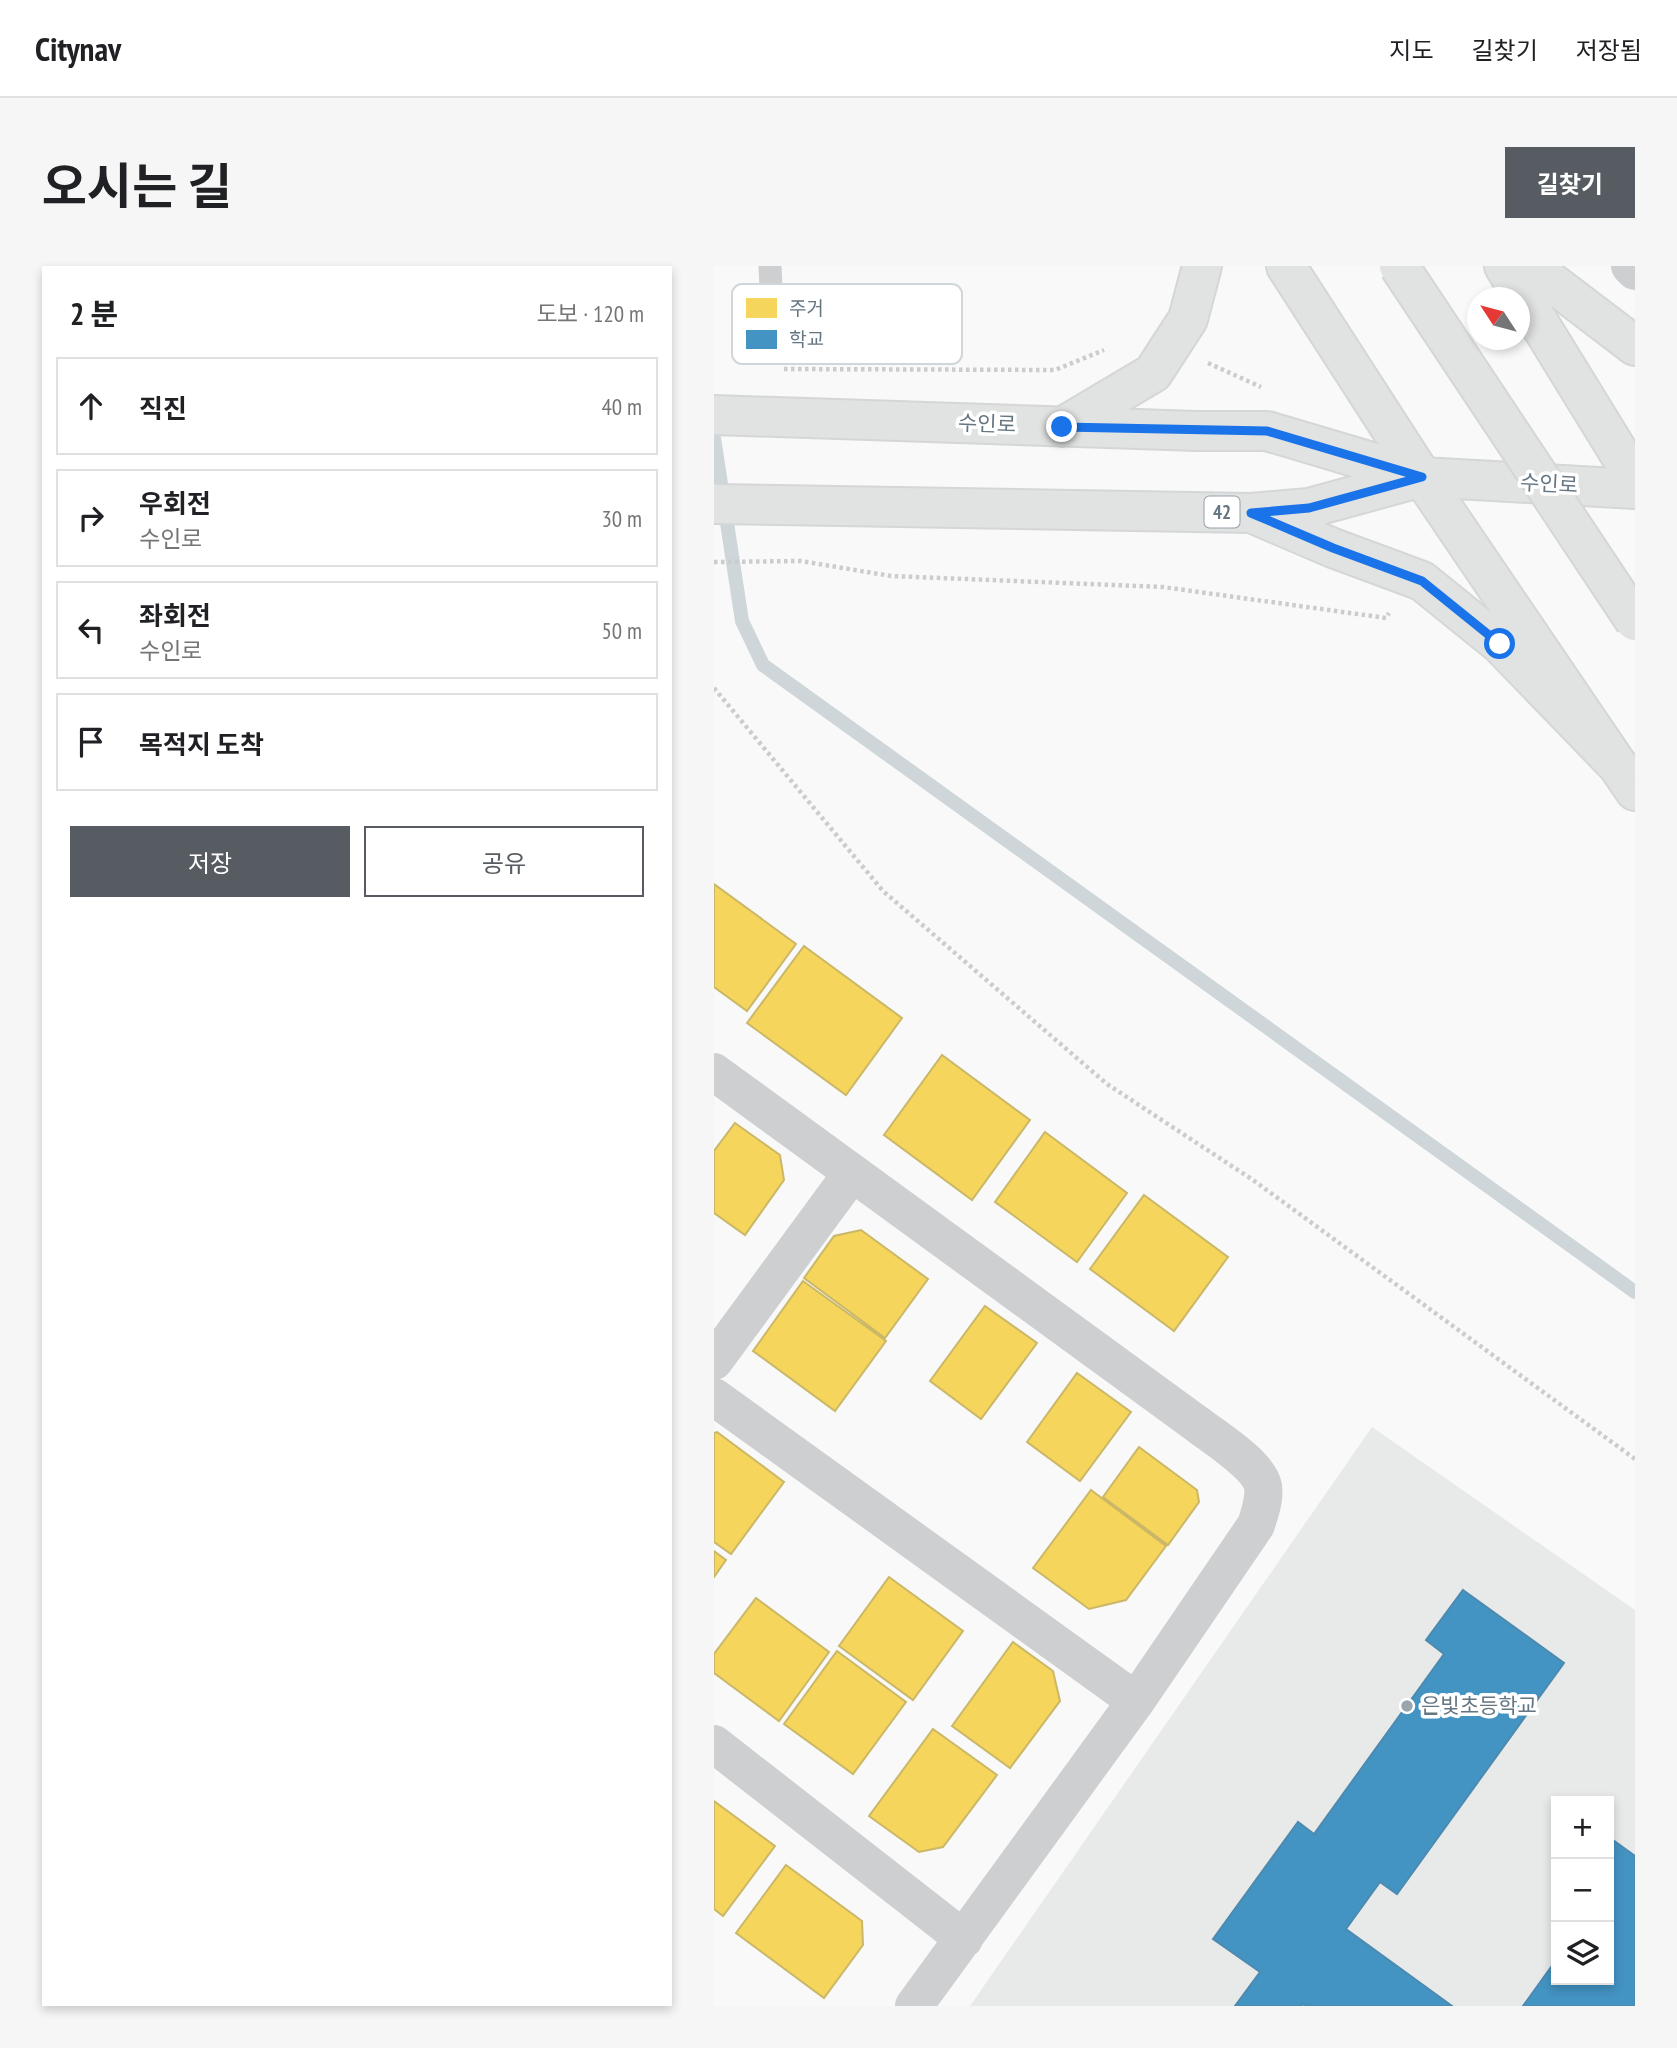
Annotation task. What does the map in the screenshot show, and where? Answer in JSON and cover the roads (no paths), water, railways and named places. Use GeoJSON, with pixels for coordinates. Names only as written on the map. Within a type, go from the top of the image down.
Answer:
{"type":"FeatureCollection","features":[{"type":"Feature","properties":{"kind":"main road"},"geometry":{"type":"LineString","coordinates":[[1062,427],[1153,373],[1188,319],[1202,266]]}},
{"type":"Feature","properties":{"kind":"main road"},"geometry":{"type":"LineString","coordinates":[[1286,266],[1422,477],[1627,779]]}},
{"type":"Feature","properties":{"kind":"main road"},"geometry":{"type":"LineString","coordinates":[[1399,266],[1635,621]]}},
{"type":"Feature","properties":{"kind":"main road"},"geometry":{"type":"LineString","coordinates":[[1504,266],[1635,479]]}},
{"type":"Feature","properties":{"kind":"main road"},"geometry":{"type":"LineString","coordinates":[[1530,266],[1635,346]]}},
{"type":"Feature","properties":{"kind":"main road","name":"수인로"},"geometry":{"type":"LineString","coordinates":[[714,415],[1267,431],[1422,477],[1635,489]]}},
{"type":"Feature","properties":{"kind":"main road","name":"수인로"},"geometry":{"type":"LineString","coordinates":[[714,505],[1251,513],[1309,508],[1422,477]]}},
{"type":"Feature","properties":{"kind":"main road"},"geometry":{"type":"LineString","coordinates":[[1251,513],[1333,548],[1422,581],[1500,644],[1627,779]]}},
{"type":"Feature","properties":{"kind":"street"},"geometry":{"type":"LineString","coordinates":[[1629,266],[1635,271]]}},
{"type":"Feature","properties":{"kind":"street"},"geometry":{"type":"LineString","coordinates":[[714,1072],[1197,1424],[1253,1468],[1262,1484],[1263,1504],[1256,1525],[1136,1701],[914,2006]]}},
{"type":"Feature","properties":{"kind":"street"},"geometry":{"type":"LineString","coordinates":[[714,1361],[852,1173]]}},
{"type":"Feature","properties":{"kind":"street"},"geometry":{"type":"LineString","coordinates":[[714,1397],[1136,1701]]}},
{"type":"Feature","properties":{"kind":"street"},"geometry":{"type":"LineString","coordinates":[[714,1744],[964,1939]]}},
{"type":"Feature","properties":{"kind":"lane"},"geometry":{"type":"LineString","coordinates":[[770,266],[771,284]]}},
{"type":"Feature","properties":{"kind":"waterway"},"geometry":{"type":"LineString","coordinates":[[714,438],[742,621],[763,665],[1635,1292]]}},
{"type":"Feature","properties":{"kind":"place","name":"은빛초등학교"},"geometry":{"type":"Point","coordinates":[1407,1706]}}]}
